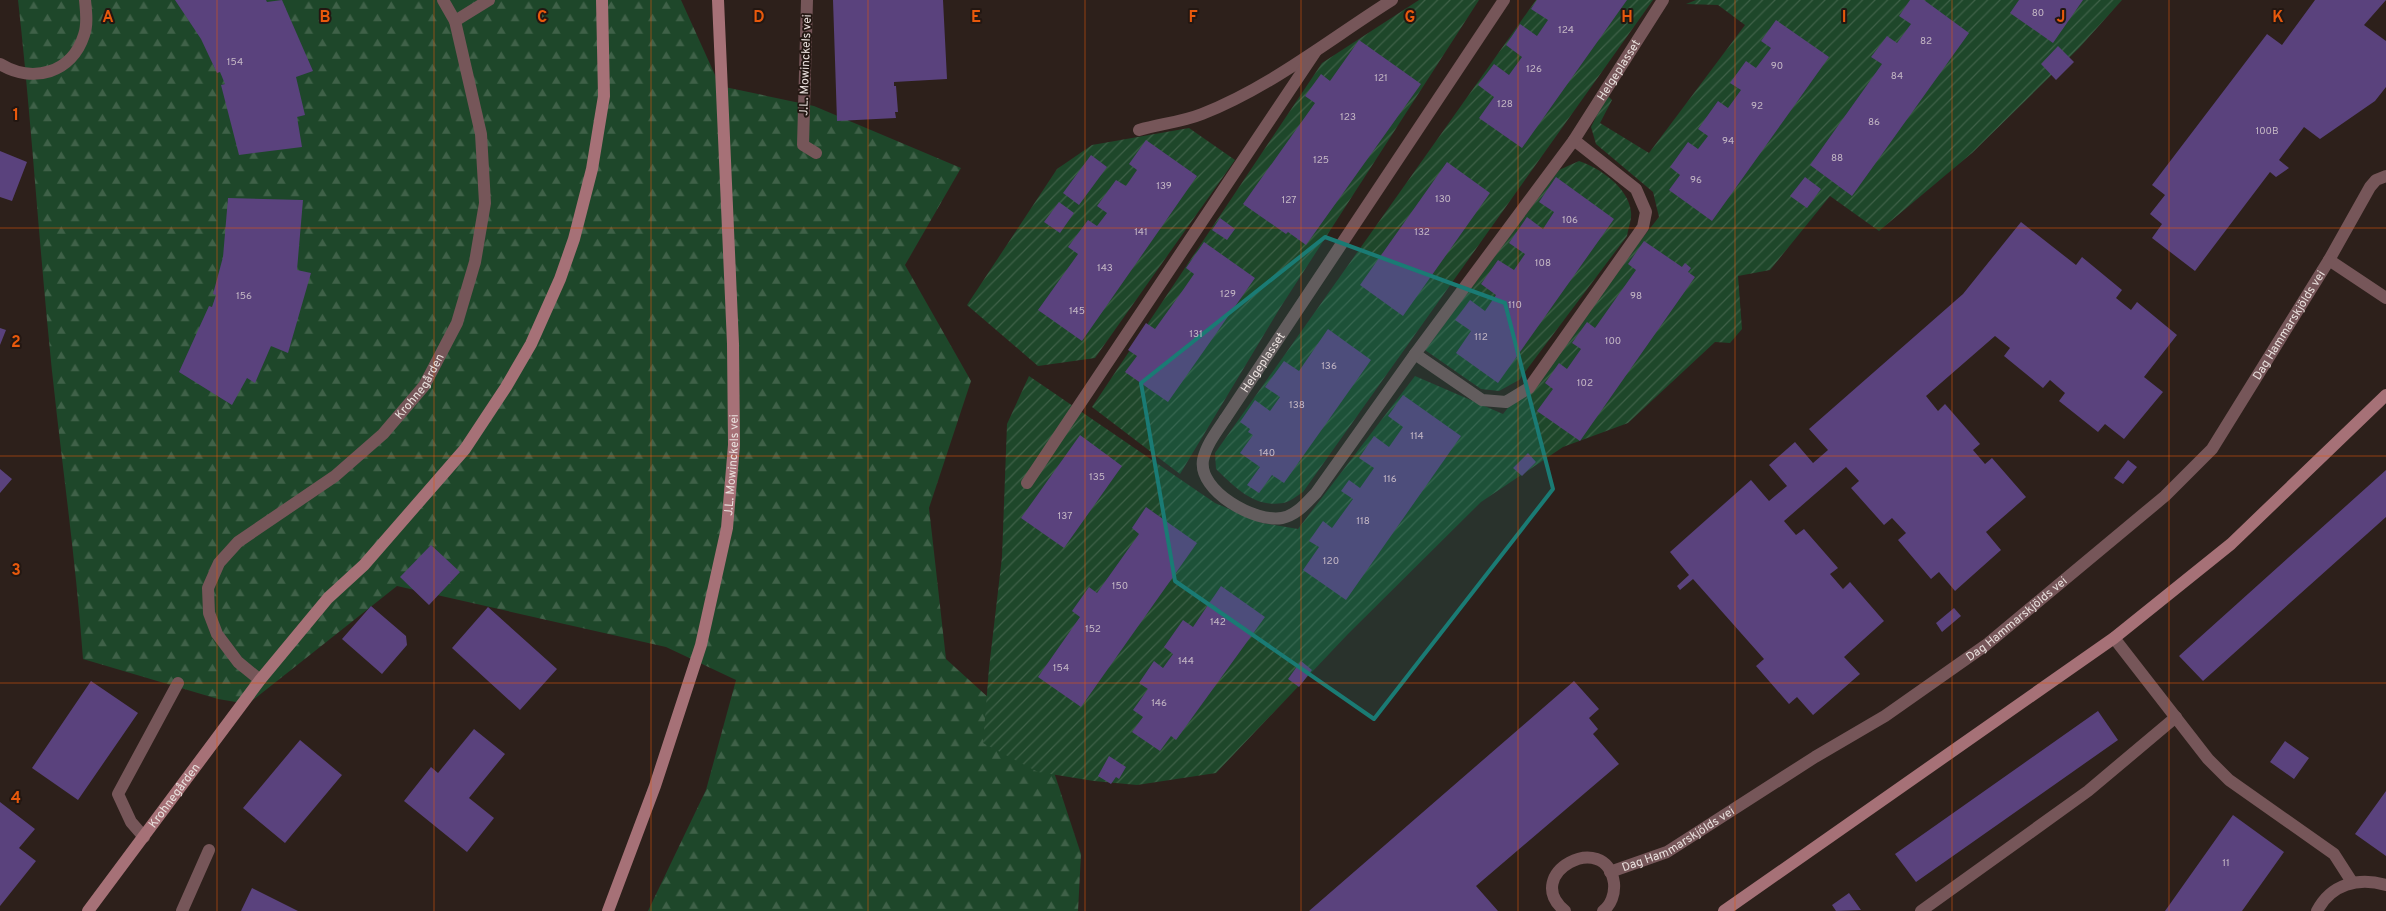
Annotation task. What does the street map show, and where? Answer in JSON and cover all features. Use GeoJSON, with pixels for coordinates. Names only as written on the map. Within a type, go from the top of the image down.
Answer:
{"type":"FeatureCollection","features":[{"type":"Feature","properties":{"kind":"main road","name":"Krohnegården"},"geometry":{"type":"LineString","coordinates":[[88,911],[260,680],[328,598],[364,565],[465,449],[506,387],[531,344],[560,279],[574,239],[592,169],[604,96],[602,0]]}},
{"type":"Feature","properties":{"kind":"main road","name":"J.L. Mowinckels vei"},"geometry":{"type":"LineString","coordinates":[[608,911],[655,786],[701,645],[727,528],[734,445],[733,344],[718,0]]}},
{"type":"Feature","properties":{"kind":"main road"},"geometry":{"type":"LineString","coordinates":[[1724,911],[2114,638],[2231,544],[2386,395]]}},
{"type":"Feature","properties":{"kind":"street"},"geometry":{"type":"LineString","coordinates":[[0,64],[14,72],[37,75],[52,71],[69,60],[78,49],[85,34],[87,20],[85,0]]}},
{"type":"Feature","properties":{"kind":"street","name":"Krohnegården"},"geometry":{"type":"LineString","coordinates":[[260,680],[238,662],[217,634],[209,613],[208,588],[219,563],[238,542],[335,476],[383,434],[424,386],[457,323],[475,262],[486,203],[480,134],[455,21],[443,0]]}},
{"type":"Feature","properties":{"kind":"street"},"geometry":{"type":"LineString","coordinates":[[455,21],[489,0]]}},
{"type":"Feature","properties":{"kind":"street","name":"J.L. Mowinckels vei"},"geometry":{"type":"LineString","coordinates":[[807,0],[802,145],[816,153]]}},
{"type":"Feature","properties":{"kind":"street"},"geometry":{"type":"LineString","coordinates":[[1139,130],[1200,115],[1232,101],[1316,50],[1392,0]]}},
{"type":"Feature","properties":{"kind":"street","name":"Helgeplasset"},"geometry":{"type":"LineString","coordinates":[[1504,0],[1209,445],[1203,460],[1205,475],[1210,485],[1231,503],[1254,515],[1281,518],[1298,512],[1316,493],[1415,354],[1574,140],[1662,0]]}},
{"type":"Feature","properties":{"kind":"street"},"geometry":{"type":"LineString","coordinates":[[1027,483],[1316,50]]}},
{"type":"Feature","properties":{"kind":"street"},"geometry":{"type":"LineString","coordinates":[[1415,354],[1482,400],[1506,402],[1528,388],[1643,227],[1646,212],[1636,190],[1574,140]]}},
{"type":"Feature","properties":{"kind":"street","name":"Dag Hammarskjölds vei"},"geometry":{"type":"LineString","coordinates":[[1610,872],[1667,852],[1815,757],[1885,716],[1986,645],[2165,496],[2212,449],[2330,260],[2370,187],[2376,180],[2386,176]]}},
{"type":"Feature","properties":{"kind":"street","name":"Dag Hammarskjölds vei"},"geometry":{"type":"LineString","coordinates":[[2330,260],[2386,298]]}},
{"type":"Feature","properties":{"kind":"street"},"geometry":{"type":"LineString","coordinates":[[2114,638],[2215,766],[2229,780],[2334,854],[2352,882]]}},
{"type":"Feature","properties":{"kind":"street"},"geometry":{"type":"LineString","coordinates":[[144,837],[131,822],[118,794],[178,683]]}},
{"type":"Feature","properties":{"kind":"street"},"geometry":{"type":"LineString","coordinates":[[1921,911],[2088,791],[2176,717]]}},
{"type":"Feature","properties":{"kind":"street"},"geometry":{"type":"LineString","coordinates":[[182,911],[209,850]]}},
{"type":"Feature","properties":{"kind":"street","name":"Dag Hammarskjölds vei"},"geometry":{"type":"LineString","coordinates":[[1566,911],[1556,899],[1555,879],[1566,863],[1585,857],[1595,859],[1610,872],[1614,891],[1612,901],[1603,911]]}},
{"type":"Feature","properties":{"kind":"street"},"geometry":{"type":"LineString","coordinates":[[2317,911],[2322,901],[2335,889],[2352,882],[2370,880],[2386,885]]}},
{"type":"Feature","properties":{"kind":"highlighted area"},"geometry":{"type":"Polygon","coordinates":[[[1325,237],[1505,303],[1553,489],[1374,719],[1175,581],[1141,383],[1325,237]]]}},
{"type":"Feature","properties":{"kind":"green space"},"geometry":{"type":"Polygon","coordinates":[[[18,0],[681,0],[720,86],[814,106],[961,168],[905,265],[971,381],[929,508],[946,659],[1047,751],[1081,854],[1078,911],[648,911],[706,790],[736,680],[666,647],[397,586],[248,704],[218,699],[83,659],[51,362],[18,0]]]}},
{"type":"Feature","properties":{"kind":"green space"},"geometry":{"type":"Polygon","coordinates":[[[1419,0],[1479,0],[1280,308],[1180,474],[1092,407],[1322,63],[1419,0]]]}},
{"type":"Feature","properties":{"kind":"green space"},"geometry":{"type":"Polygon","coordinates":[[[1536,0],[1653,0],[1303,492],[1293,499],[1273,504],[1246,495],[1216,469],[1215,453],[1536,0]]]}},
{"type":"Feature","properties":{"kind":"green space"},"geometry":{"type":"Polygon","coordinates":[[[1696,0],[2122,0],[2079,48],[1972,153],[1879,231],[1830,196],[1770,270],[1738,276],[1742,329],[1730,343],[1715,342],[1628,423],[1563,447],[1481,502],[1348,634],[1216,773],[1137,785],[1094,781],[1038,772],[983,743],[989,668],[1002,557],[1007,424],[1029,376],[1215,503],[1262,523],[1298,529],[1415,376],[1503,414],[1659,217],[1653,192],[1596,144],[1591,127],[1607,95],[1612,100],[1600,123],[1649,153],[1745,25],[1718,5],[1686,4],[1696,0]]]}},
{"type":"Feature","properties":{"kind":"green space"},"geometry":{"type":"Polygon","coordinates":[[[1189,128],[1235,160],[1095,358],[1038,366],[967,305],[1057,169],[1092,145],[1189,128]]]}},
{"type":"Feature","properties":{"kind":"green space"},"geometry":{"type":"Polygon","coordinates":[[[1579,161],[1604,174],[1625,195],[1629,203],[1631,215],[1627,236],[1519,380],[1499,391],[1481,389],[1425,350],[1559,170],[1579,161]]]}},
{"type":"Feature","properties":{"kind":"building"},"geometry":{"type":"Polygon","coordinates":[[[175,0],[266,0],[267,2],[282,0],[313,71],[296,77],[305,115],[297,117],[302,147],[239,155],[221,85],[225,84],[220,72],[217,73],[201,39],[175,0]]]}},
{"type":"Feature","properties":{"kind":"building"},"geometry":{"type":"Polygon","coordinates":[[[833,0],[943,0],[947,79],[894,82],[898,112],[895,112],[896,118],[837,121],[833,0]]]}},
{"type":"Feature","properties":{"kind":"building"},"geometry":{"type":"Polygon","coordinates":[[[1537,0],[1627,0],[1522,148],[1479,118],[1494,97],[1478,85],[1494,64],[1509,75],[1522,57],[1506,45],[1520,24],[1537,36],[1548,20],[1531,9],[1537,0]]]}},
{"type":"Feature","properties":{"kind":"building"},"geometry":{"type":"Polygon","coordinates":[[[1910,0],[1924,0],[1969,33],[1852,196],[1810,165],[1882,64],[1871,57],[1887,36],[1897,43],[1911,24],[1899,16],[1910,0]]]}},
{"type":"Feature","properties":{"kind":"building"},"geometry":{"type":"Polygon","coordinates":[[[2019,0],[2083,0],[2053,43],[2010,13],[2019,0]]]}},
{"type":"Feature","properties":{"kind":"building"},"geometry":{"type":"Polygon","coordinates":[[[2315,0],[2386,0],[2364,25],[2386,41],[2386,87],[2375,101],[2320,139],[2304,127],[2279,160],[2289,168],[2276,177],[2270,172],[2195,271],[2152,238],[2162,224],[2150,214],[2165,195],[2152,185],[2267,34],[2282,45],[2315,0]]]}},
{"type":"Feature","properties":{"kind":"building"},"geometry":{"type":"Polygon","coordinates":[[[1776,20],[1829,57],[1712,221],[1669,190],[1680,175],[1670,167],[1688,142],[1698,149],[1708,136],[1698,129],[1718,101],[1728,108],[1741,90],[1730,83],[1746,61],[1756,68],[1771,48],[1761,41],[1776,20]]]}},
{"type":"Feature","properties":{"kind":"building"},"geometry":{"type":"Polygon","coordinates":[[[1359,40],[1421,84],[1306,245],[1288,232],[1286,234],[1243,204],[1315,103],[1305,96],[1321,74],[1330,81],[1359,40]]]}},
{"type":"Feature","properties":{"kind":"building"},"geometry":{"type":"Polygon","coordinates":[[[2058,46],[2074,62],[2056,80],[2041,64],[2058,46]]]}},
{"type":"Feature","properties":{"kind":"building"},"geometry":{"type":"Polygon","coordinates":[[[1146,140],[1197,176],[1082,341],[1038,310],[1078,254],[1068,247],[1088,220],[1097,226],[1107,213],[1097,206],[1116,180],[1126,186],[1137,170],[1129,164],[1146,140]]]}},
{"type":"Feature","properties":{"kind":"building"},"geometry":{"type":"Polygon","coordinates":[[[0,151],[27,162],[12,201],[0,197],[0,151]]]}},
{"type":"Feature","properties":{"kind":"building"},"geometry":{"type":"Polygon","coordinates":[[[1091,155],[1107,167],[1079,205],[1063,193],[1091,155]]]}},
{"type":"Feature","properties":{"kind":"building"},"geometry":{"type":"Polygon","coordinates":[[[1447,162],[1490,193],[1403,316],[1360,285],[1447,162]]]}},
{"type":"Feature","properties":{"kind":"building"},"geometry":{"type":"Polygon","coordinates":[[[1556,177],[1614,219],[1498,383],[1456,353],[1471,331],[1455,320],[1470,300],[1485,311],[1496,295],[1481,284],[1498,260],[1514,270],[1525,254],[1509,243],[1527,217],[1543,229],[1554,212],[1539,202],[1556,177]]]}},
{"type":"Feature","properties":{"kind":"building"},"geometry":{"type":"Polygon","coordinates":[[[1805,177],[1821,189],[1807,208],[1790,196],[1805,177]]]}},
{"type":"Feature","properties":{"kind":"building"},"geometry":{"type":"Polygon","coordinates":[[[228,198],[303,200],[297,270],[311,273],[288,353],[271,346],[255,383],[247,378],[232,405],[179,372],[209,306],[212,307],[216,295],[213,294],[223,257],[228,198]]]}},
{"type":"Feature","properties":{"kind":"building"},"geometry":{"type":"Polygon","coordinates":[[[1059,202],[1074,213],[1060,233],[1044,222],[1059,202]]]}},
{"type":"Feature","properties":{"kind":"building"},"geometry":{"type":"Polygon","coordinates":[[[1220,218],[1235,229],[1227,240],[1212,230],[1220,218]]]}},
{"type":"Feature","properties":{"kind":"building"},"geometry":{"type":"Polygon","coordinates":[[[2021,222],[2076,265],[2082,257],[2122,290],[2116,298],[2131,310],[2137,302],[2177,335],[2144,377],[2163,392],[2124,439],[2105,424],[2098,432],[2059,401],[2065,393],[2050,380],[2043,388],[2004,356],[2010,348],[1995,336],[1926,396],[1938,411],[1945,404],[1980,444],[1973,450],[1985,464],[1992,458],[2026,497],[1986,532],[2001,550],[1955,591],[1939,572],[1931,579],[1898,540],[1906,533],[1892,518],[1884,525],[1851,488],[1859,481],[1846,467],[1784,521],[1796,535],[1804,529],[1838,568],[1830,574],[1843,589],[1850,582],[1884,621],[1844,657],[1860,674],[1813,715],[1797,697],[1789,704],[1756,666],[1764,659],[1693,579],[1680,590],[1677,586],[1689,575],[1670,552],[1751,480],[1769,501],[1787,486],[1769,465],[1795,442],[1813,463],[1828,450],[1809,429],[1963,294],[2021,222]]]}},
{"type":"Feature","properties":{"kind":"building"},"geometry":{"type":"Polygon","coordinates":[[[1644,241],[1682,267],[1685,263],[1691,268],[1688,272],[1695,277],[1580,441],[1537,411],[1553,389],[1545,383],[1559,363],[1567,369],[1581,349],[1572,343],[1587,322],[1595,328],[1636,270],[1628,264],[1644,241]]]}},
{"type":"Feature","properties":{"kind":"building"},"geometry":{"type":"Polygon","coordinates":[[[1204,242],[1255,278],[1168,402],[1125,372],[1137,356],[1128,350],[1146,323],[1155,329],[1183,290],[1194,274],[1186,268],[1204,242]]]}},
{"type":"Feature","properties":{"kind":"building"},"geometry":{"type":"Polygon","coordinates":[[[0,328],[6,330],[0,345],[0,328]]]}},
{"type":"Feature","properties":{"kind":"building"},"geometry":{"type":"Polygon","coordinates":[[[1328,329],[1371,360],[1284,483],[1272,475],[1259,493],[1247,485],[1260,467],[1240,453],[1253,435],[1248,432],[1250,429],[1240,422],[1255,400],[1270,411],[1280,397],[1265,387],[1284,361],[1299,371],[1328,329]]]}},
{"type":"Feature","properties":{"kind":"building"},"geometry":{"type":"Polygon","coordinates":[[[1403,395],[1461,436],[1346,600],[1303,570],[1319,547],[1309,541],[1323,521],[1332,528],[1353,499],[1341,491],[1349,480],[1360,488],[1374,468],[1359,458],[1374,436],[1389,447],[1403,427],[1388,416],[1403,395]]]}},
{"type":"Feature","properties":{"kind":"building"},"geometry":{"type":"Polygon","coordinates":[[[1080,435],[1122,466],[1064,548],[1021,518],[1080,435]]]}},
{"type":"Feature","properties":{"kind":"building"},"geometry":{"type":"Polygon","coordinates":[[[1528,453],[1536,462],[1522,476],[1513,468],[1528,453]]]}},
{"type":"Feature","properties":{"kind":"building"},"geometry":{"type":"Polygon","coordinates":[[[2128,460],[2137,467],[2123,484],[2114,478],[2128,460]]]}},
{"type":"Feature","properties":{"kind":"building"},"geometry":{"type":"Polygon","coordinates":[[[0,469],[12,479],[0,493],[0,469]]]}},
{"type":"Feature","properties":{"kind":"building"},"geometry":{"type":"Polygon","coordinates":[[[2386,470],[2386,517],[2203,681],[2179,656],[2386,470]]]}},
{"type":"Feature","properties":{"kind":"building"},"geometry":{"type":"Polygon","coordinates":[[[1146,507],[1197,543],[1081,707],[1038,677],[1080,617],[1072,611],[1089,587],[1097,593],[1139,534],[1132,528],[1146,507]]]}},
{"type":"Feature","properties":{"kind":"building"},"geometry":{"type":"Polygon","coordinates":[[[431,545],[460,572],[429,605],[400,577],[431,545]]]}},
{"type":"Feature","properties":{"kind":"building"},"geometry":{"type":"Polygon","coordinates":[[[1221,586],[1265,617],[1176,740],[1171,736],[1160,751],[1132,732],[1143,717],[1133,710],[1148,689],[1139,683],[1154,661],[1163,668],[1173,654],[1164,647],[1183,620],[1193,627],[1221,586]]]}},
{"type":"Feature","properties":{"kind":"building"},"geometry":{"type":"Polygon","coordinates":[[[371,606],[406,636],[407,645],[382,674],[342,639],[371,606]]]}},
{"type":"Feature","properties":{"kind":"building"},"geometry":{"type":"Polygon","coordinates":[[[488,607],[557,669],[520,710],[452,648],[488,607]]]}},
{"type":"Feature","properties":{"kind":"building"},"geometry":{"type":"Polygon","coordinates":[[[1954,608],[1961,616],[1942,632],[1936,623],[1954,608]]]}},
{"type":"Feature","properties":{"kind":"building"},"geometry":{"type":"Polygon","coordinates":[[[1301,661],[1312,670],[1299,687],[1288,679],[1301,661]]]}},
{"type":"Feature","properties":{"kind":"building"},"geometry":{"type":"Polygon","coordinates":[[[91,681],[138,713],[78,800],[32,768],[91,681]]]}},
{"type":"Feature","properties":{"kind":"building"},"geometry":{"type":"Polygon","coordinates":[[[1574,681],[1599,709],[1589,718],[1598,729],[1593,734],[1619,764],[1476,886],[1498,911],[1309,911],[1574,681]]]}},
{"type":"Feature","properties":{"kind":"building"},"geometry":{"type":"Polygon","coordinates":[[[2098,711],[2118,740],[1916,882],[1895,854],[2098,711]]]}},
{"type":"Feature","properties":{"kind":"building"},"geometry":{"type":"Polygon","coordinates":[[[474,729],[505,754],[469,798],[494,818],[467,852],[404,801],[431,767],[438,773],[474,729]]]}},
{"type":"Feature","properties":{"kind":"building"},"geometry":{"type":"Polygon","coordinates":[[[300,740],[342,775],[285,843],[243,808],[300,740]]]}},
{"type":"Feature","properties":{"kind":"building"},"geometry":{"type":"Polygon","coordinates":[[[2285,741],[2309,758],[2294,779],[2270,762],[2285,741]]]}},
{"type":"Feature","properties":{"kind":"building"},"geometry":{"type":"Polygon","coordinates":[[[1109,756],[1126,767],[1119,779],[1116,777],[1111,784],[1098,776],[1109,756]]]}},
{"type":"Feature","properties":{"kind":"building"},"geometry":{"type":"Polygon","coordinates":[[[2386,791],[2386,856],[2355,834],[2386,791]]]}},
{"type":"Feature","properties":{"kind":"building"},"geometry":{"type":"Polygon","coordinates":[[[0,802],[35,829],[19,848],[36,861],[0,906],[0,802]]]}},
{"type":"Feature","properties":{"kind":"building"},"geometry":{"type":"Polygon","coordinates":[[[2233,815],[2284,852],[2242,911],[2165,911],[2233,815]]]}},
{"type":"Feature","properties":{"kind":"building"},"geometry":{"type":"Polygon","coordinates":[[[252,888],[298,911],[241,911],[252,888]]]}},
{"type":"Feature","properties":{"kind":"building"},"geometry":{"type":"Polygon","coordinates":[[[1849,893],[1861,910],[1836,911],[1832,905],[1849,893]]]}}]}
